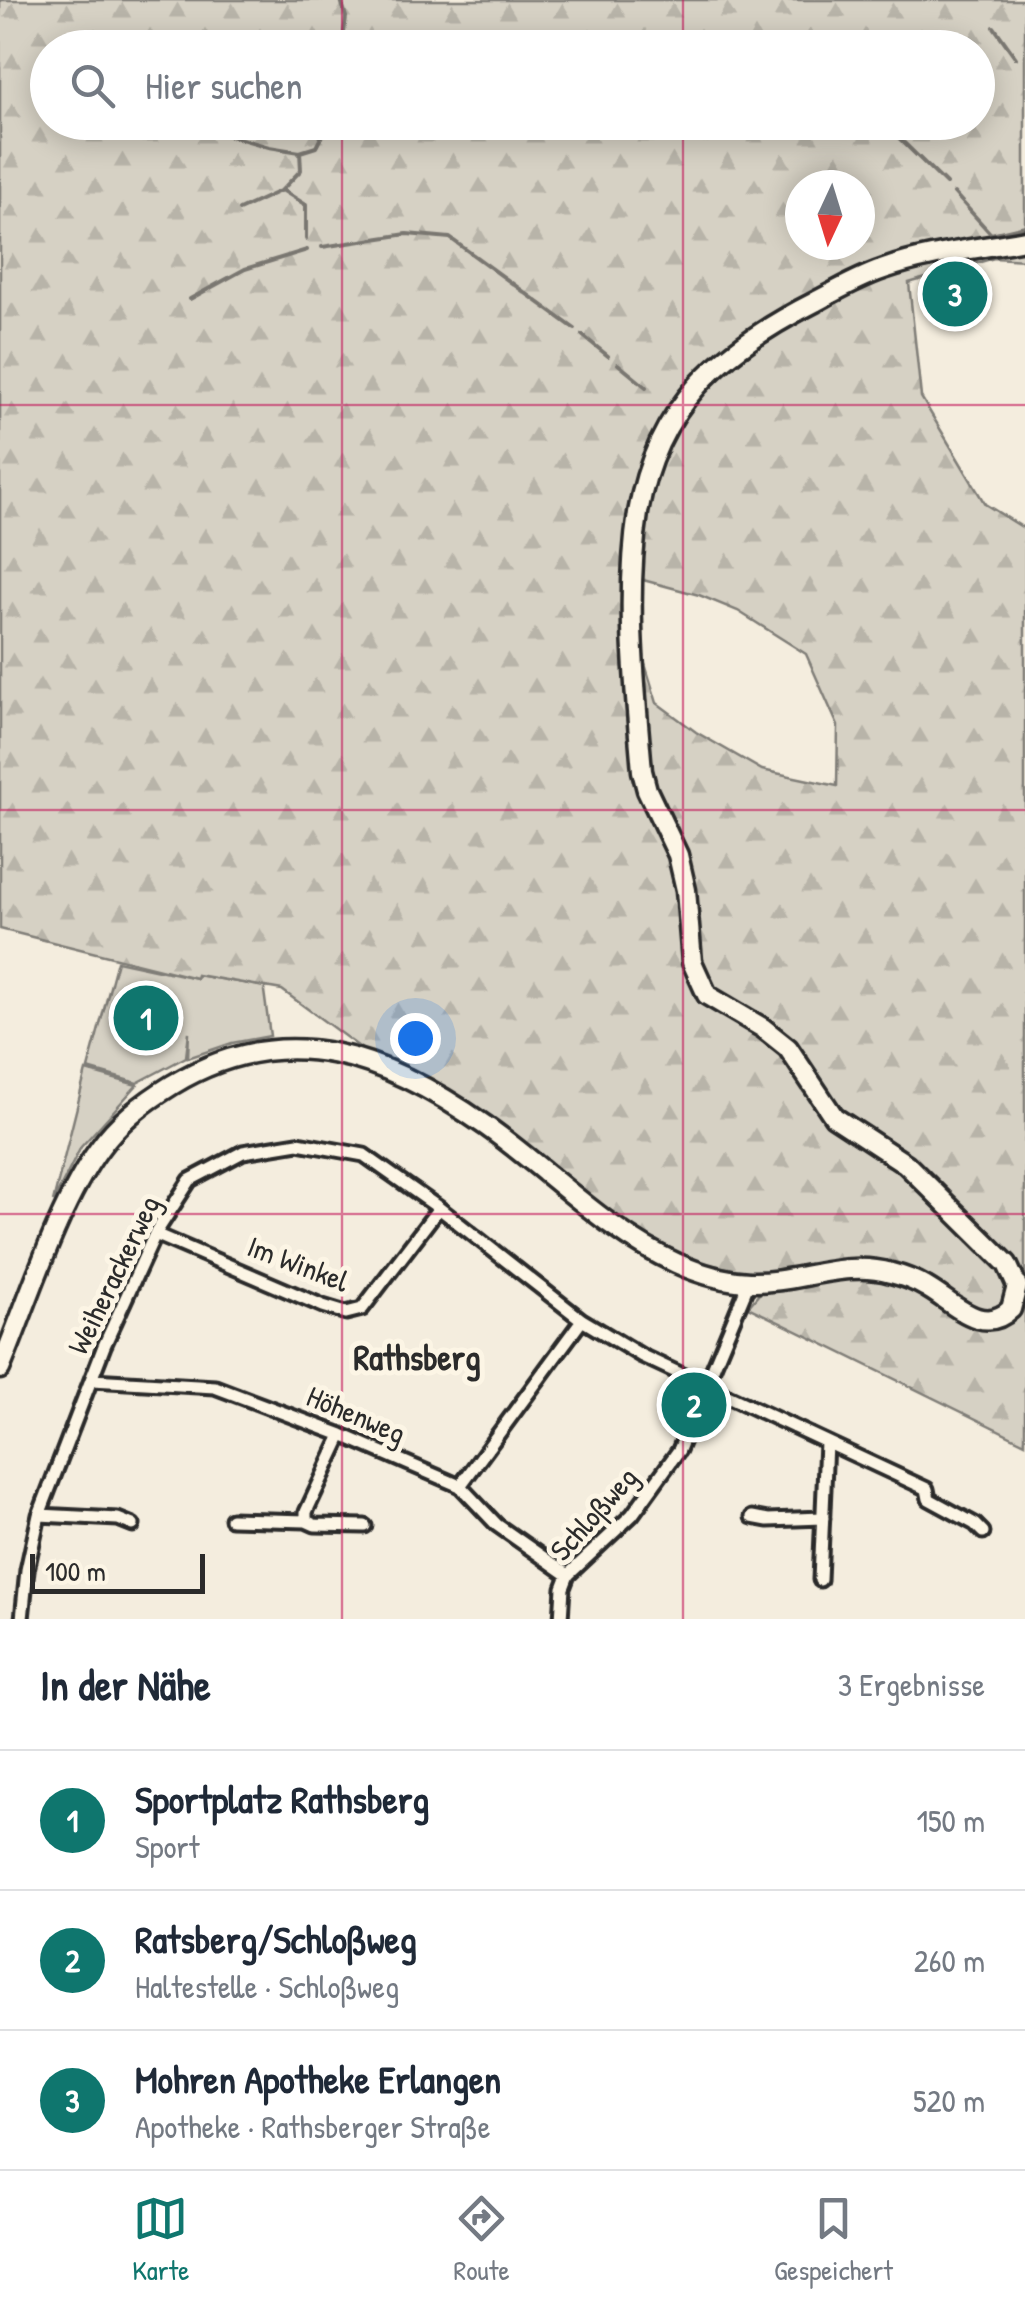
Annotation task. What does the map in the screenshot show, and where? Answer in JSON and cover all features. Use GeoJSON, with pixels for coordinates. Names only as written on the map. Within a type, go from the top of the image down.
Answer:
{"type":"FeatureCollection","features":[{"type":"Feature","properties":{"kind":"street"},"geometry":{"type":"LineString","coordinates":[[0,1370],[66,1209],[98,1150],[118,1125],[146,1102],[202,1067],[282,1049],[328,1052],[402,1073],[486,1126],[631,1237],[676,1263],[718,1277],[750,1282],[830,1271],[877,1270],[924,1286],[975,1319],[988,1321],[1011,1310],[1017,1286],[1011,1270],[895,1156],[834,1117],[788,1048],[763,1028],[707,995],[692,962],[686,890],[678,855],[642,771],[633,610],[639,510],[662,438],[675,411],[714,366],[770,326],[883,269],[1025,240]]}},
{"type":"Feature","properties":{"kind":"street","name":"Weiherackerweg"},"geometry":{"type":"LineString","coordinates":[[22,1619],[39,1515],[156,1234],[190,1180],[243,1152],[298,1143],[364,1155],[439,1208],[582,1320],[706,1388],[927,1488],[929,1499],[983,1532]]}},
{"type":"Feature","properties":{"kind":"street","name":"Im Winkel"},"geometry":{"type":"LineString","coordinates":[[156,1234],[346,1313],[362,1308],[439,1208]]}},
{"type":"Feature","properties":{"kind":"street","name":"Schloßweg"},"geometry":{"type":"LineString","coordinates":[[561,1619],[568,1575],[632,1515],[680,1450],[750,1282]]}},
{"type":"Feature","properties":{"kind":"street"},"geometry":{"type":"LineString","coordinates":[[460,1486],[582,1320]]}},
{"type":"Feature","properties":{"kind":"street","name":"Höhenweg"},"geometry":{"type":"LineString","coordinates":[[92,1380],[215,1387],[342,1435],[460,1486],[496,1525],[568,1575]]}},
{"type":"Feature","properties":{"kind":"street"},"geometry":{"type":"LineString","coordinates":[[306,1521],[306,1512],[342,1435]]}},
{"type":"Feature","properties":{"kind":"street"},"geometry":{"type":"LineString","coordinates":[[820,1580],[826,1442]]}},
{"type":"Feature","properties":{"kind":"street"},"geometry":{"type":"LineString","coordinates":[[39,1515],[118,1519],[133,1526]]}},
{"type":"Feature","properties":{"kind":"street"},"geometry":{"type":"LineString","coordinates":[[752,1517],[823,1518]]}},
{"type":"Feature","properties":{"kind":"street"},"geometry":{"type":"LineString","coordinates":[[231,1518],[306,1521],[315,1526],[366,1526]]}},
{"type":"Feature","properties":{"kind":"green space"},"geometry":{"type":"Polygon","coordinates":[[[0,0],[1025,0],[1025,260],[994,258],[909,283],[921,397],[985,504],[1025,529],[1025,1443],[748,1307],[759,1294],[753,1274],[695,1261],[636,1232],[370,1055],[282,990],[197,975],[196,978],[0,929],[0,0]],[[643,580],[640,583],[641,651],[657,703],[696,732],[762,770],[837,786],[838,726],[806,654],[738,611],[699,595],[643,580]]]}},
{"type":"Feature","properties":{"kind":"green space"},"geometry":{"type":"Polygon","coordinates":[[[117,961],[196,978],[197,975],[266,987],[270,1036],[232,1043],[188,1058],[189,1032],[186,1057],[137,1083],[88,1069],[117,961]]]}},
{"type":"Feature","properties":{"kind":"green space"},"geometry":{"type":"Polygon","coordinates":[[[86,1071],[137,1085],[81,1147],[53,1202],[86,1071]]]}},
{"type":"Feature","properties":{"kind":"waterway"},"geometry":{"type":"LineString","coordinates":[[341,0],[346,17],[344,30]]}},
{"type":"Feature","properties":{"kind":"waterway"},"geometry":{"type":"LineString","coordinates":[[994,27],[1016,58]]}},
{"type":"Feature","properties":{"kind":"waterway"},"geometry":{"type":"LineString","coordinates":[[245,140],[300,152]]}},
{"type":"Feature","properties":{"kind":"waterway"},"geometry":{"type":"LineString","coordinates":[[306,239],[306,205],[282,190],[301,170],[300,152],[316,147],[320,140]]}},
{"type":"Feature","properties":{"kind":"waterway"},"geometry":{"type":"LineString","coordinates":[[901,140],[946,184]]}},
{"type":"Feature","properties":{"kind":"waterway"},"geometry":{"type":"LineString","coordinates":[[239,210],[282,190]]}},
{"type":"Feature","properties":{"kind":"waterway"},"geometry":{"type":"LineString","coordinates":[[954,193],[991,234],[1025,226]]}},
{"type":"Feature","properties":{"kind":"waterway"},"geometry":{"type":"LineString","coordinates":[[322,247],[407,234],[450,238],[575,329]]}},
{"type":"Feature","properties":{"kind":"waterway"},"geometry":{"type":"LineString","coordinates":[[190,299],[245,269],[307,250]]}},
{"type":"Feature","properties":{"kind":"waterway"},"geometry":{"type":"LineString","coordinates":[[582,335],[608,356]]}},
{"type":"Feature","properties":{"kind":"waterway"},"geometry":{"type":"LineString","coordinates":[[618,364],[646,387]]}},
{"type":"Feature","properties":{"kind":"place","name":"Mohren Apotheke Erlangen"},"geometry":{"type":"Point","coordinates":[955,294]}},
{"type":"Feature","properties":{"kind":"place","name":"Sportplatz Rathsberg"},"geometry":{"type":"Point","coordinates":[146,1018]}},
{"type":"Feature","properties":{"kind":"place","name":"Ratsberg/Schloßweg"},"geometry":{"type":"Point","coordinates":[694,1405]}},
{"type":"Feature","properties":{"kind":"district","name":"Rathsberg"},"geometry":{"type":"Point","coordinates":[417,1358]}}]}
